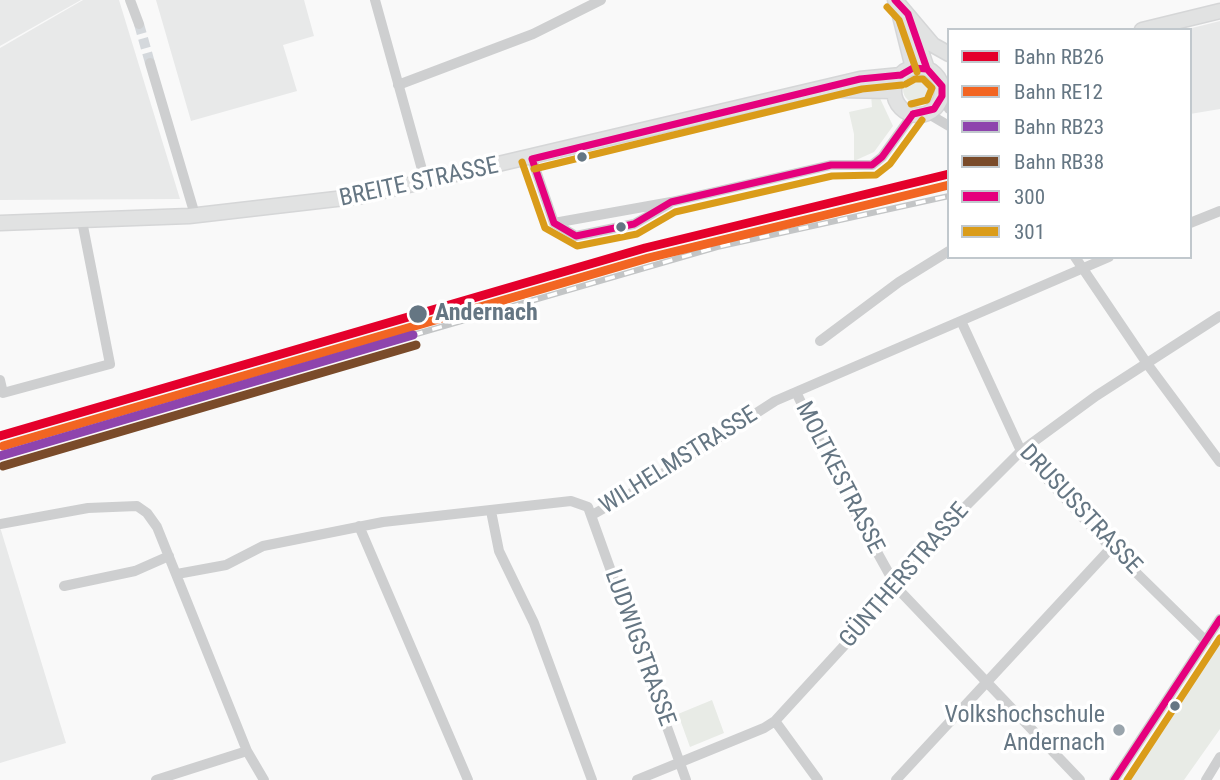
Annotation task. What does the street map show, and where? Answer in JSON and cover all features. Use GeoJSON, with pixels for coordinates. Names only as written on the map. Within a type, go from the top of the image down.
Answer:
{"type":"FeatureCollection","features":[{"type":"Feature","properties":{"kind":"street"},"geometry":{"type":"LineString","coordinates":[[130,0],[139,24]]}},
{"type":"Feature","properties":{"kind":"street"},"geometry":{"type":"LineString","coordinates":[[375,0],[426,184]]}},
{"type":"Feature","properties":{"kind":"street"},"geometry":{"type":"LineString","coordinates":[[398,85],[533,34],[601,0]]}},
{"type":"Feature","properties":{"kind":"street"},"geometry":{"type":"LineString","coordinates":[[896,2],[933,45],[947,53]]}},
{"type":"Feature","properties":{"kind":"street"},"geometry":{"type":"LineString","coordinates":[[554,223],[671,202],[831,165],[872,165],[920,114],[939,103],[945,93],[919,71],[896,2]]}},
{"type":"Feature","properties":{"kind":"street"},"geometry":{"type":"LineString","coordinates":[[1150,28],[1220,11]]}},
{"type":"Feature","properties":{"kind":"street"},"geometry":{"type":"LineString","coordinates":[[908,14],[919,71]]}},
{"type":"Feature","properties":{"kind":"street"},"geometry":{"type":"LineString","coordinates":[[150,63],[195,215]]}},
{"type":"Feature","properties":{"kind":"street","name":"BREITE STRASSE"},"geometry":{"type":"LineString","coordinates":[[0,223],[195,215],[345,199],[426,184],[860,79],[947,67]]}},
{"type":"Feature","properties":{"kind":"street"},"geometry":{"type":"LineString","coordinates":[[919,71],[894,91],[900,106],[947,125]]}},
{"type":"Feature","properties":{"kind":"street","name":"BREITE STRASSE"},"geometry":{"type":"LineString","coordinates":[[830,88],[894,91]]}},
{"type":"Feature","properties":{"kind":"street"},"geometry":{"type":"LineString","coordinates":[[532,159],[554,223],[576,236],[634,224],[671,202]]}},
{"type":"Feature","properties":{"kind":"street"},"geometry":{"type":"LineString","coordinates":[[1192,222],[1220,211]]}},
{"type":"Feature","properties":{"kind":"street"},"geometry":{"type":"LineString","coordinates":[[0,380],[3,393],[110,364],[82,221]]}},
{"type":"Feature","properties":{"kind":"street"},"geometry":{"type":"LineString","coordinates":[[820,341],[899,282],[947,252]]}},
{"type":"Feature","properties":{"kind":"street"},"geometry":{"type":"LineString","coordinates":[[1077,259],[1148,365],[1220,462]]}},
{"type":"Feature","properties":{"kind":"street","name":"WILHELMSTRASSE"},"geometry":{"type":"LineString","coordinates":[[177,574],[226,565],[263,546],[359,526],[571,501],[589,507],[592,515],[642,487],[739,422],[796,392],[962,323],[1105,259]]}},
{"type":"Feature","properties":{"kind":"street","name":"GÜNTHERSTRASSE"},"geometry":{"type":"LineString","coordinates":[[637,780],[764,728],[775,721],[897,588],[954,519],[1021,451],[1097,396],[1220,316]]}},
{"type":"Feature","properties":{"kind":"street","name":"DRUSUSSTRASSE"},"geometry":{"type":"LineString","coordinates":[[962,323],[1021,451],[1111,548],[1206,641]]}},
{"type":"Feature","properties":{"kind":"street","name":"MOLTKESTRASSE"},"geometry":{"type":"LineString","coordinates":[[796,392],[847,498],[897,588],[1080,780]]}},
{"type":"Feature","properties":{"kind":"street"},"geometry":{"type":"LineString","coordinates":[[0,524],[88,508],[136,506],[148,513],[157,527],[177,574],[247,751],[264,780]]}},
{"type":"Feature","properties":{"kind":"street"},"geometry":{"type":"LineString","coordinates":[[491,511],[499,551],[534,622],[592,780]]}},
{"type":"Feature","properties":{"kind":"street","name":"LUDWIGSTRASSE"},"geometry":{"type":"LineString","coordinates":[[592,515],[686,780]]}},
{"type":"Feature","properties":{"kind":"street"},"geometry":{"type":"LineString","coordinates":[[359,526],[468,780]]}},
{"type":"Feature","properties":{"kind":"street"},"geometry":{"type":"LineString","coordinates":[[896,780],[1111,548]]}},
{"type":"Feature","properties":{"kind":"street"},"geometry":{"type":"LineString","coordinates":[[64,586],[135,571],[169,556]]}},
{"type":"Feature","properties":{"kind":"street"},"geometry":{"type":"LineString","coordinates":[[1114,780],[1220,618]]}},
{"type":"Feature","properties":{"kind":"street"},"geometry":{"type":"LineString","coordinates":[[775,721],[818,780]]}},
{"type":"Feature","properties":{"kind":"street"},"geometry":{"type":"LineString","coordinates":[[156,780],[247,751]]}},
{"type":"Feature","properties":{"kind":"street"},"geometry":{"type":"LineString","coordinates":[[1206,780],[1220,757]]}},
{"type":"Feature","properties":{"kind":"street"},"geometry":{"type":"LineString","coordinates":[[1213,780],[1220,773]]}},
{"type":"Feature","properties":{"kind":"shaded area"},"geometry":{"type":"Polygon","coordinates":[[[0,0],[81,0],[0,46],[0,0]]]}},
{"type":"Feature","properties":{"kind":"shaded area"},"geometry":{"type":"Polygon","coordinates":[[[83,0],[119,0],[180,199],[0,200],[0,48],[83,0]]]}},
{"type":"Feature","properties":{"kind":"shaded area"},"geometry":{"type":"Polygon","coordinates":[[[156,0],[304,0],[314,36],[283,45],[297,91],[191,121],[156,0]]]}},
{"type":"Feature","properties":{"kind":"shaded area"},"geometry":{"type":"Polygon","coordinates":[[[1220,21],[1220,109],[1192,114],[1192,28],[1220,21]]]}},
{"type":"Feature","properties":{"kind":"shaded area"},"geometry":{"type":"Polygon","coordinates":[[[918,74],[929,78],[933,89],[929,100],[918,104],[907,100],[903,89],[907,78],[918,74]]]}},
{"type":"Feature","properties":{"kind":"shaded area"},"geometry":{"type":"Polygon","coordinates":[[[878,94],[893,126],[874,152],[854,161],[854,134],[849,112],[872,107],[871,95],[878,94]]]}},
{"type":"Feature","properties":{"kind":"shaded area"},"geometry":{"type":"Polygon","coordinates":[[[0,527],[66,743],[0,763],[0,527]]]}},
{"type":"Feature","properties":{"kind":"shaded area"},"geometry":{"type":"Polygon","coordinates":[[[1220,634],[1220,729],[1184,780],[1124,780],[1220,634]]]}},
{"type":"Feature","properties":{"kind":"shaded area"},"geometry":{"type":"Polygon","coordinates":[[[712,700],[724,733],[690,747],[678,714],[712,700]]]}},
{"type":"Feature","properties":{"kind":"tunnel"},"geometry":{"type":"LineString","coordinates":[[139,24],[150,63]]}},
{"type":"Feature","properties":{"kind":"railway"},"geometry":{"type":"LineString","coordinates":[[413,335],[717,247],[947,196]]}},
{"type":"Feature","properties":{"kind":"rail line","name":"RB26"},"geometry":{"type":"LineString","coordinates":[[0,436],[645,248],[947,174]]}},
{"type":"Feature","properties":{"kind":"rail line","name":"RE12"},"geometry":{"type":"LineString","coordinates":[[3,446],[648,258],[947,185]]}},
{"type":"Feature","properties":{"kind":"rail line","name":"RB23"},"geometry":{"type":"LineString","coordinates":[[0,456],[413,335]]}},
{"type":"Feature","properties":{"kind":"rail line","name":"RB38"},"geometry":{"type":"LineString","coordinates":[[3,466],[416,345]]}},
{"type":"Feature","properties":{"kind":"transit line","name":"300"},"geometry":{"type":"LineString","coordinates":[[895,0],[908,14],[927,69]]}},
{"type":"Feature","properties":{"kind":"transit line","name":"301"},"geometry":{"type":"LineString","coordinates":[[887,7],[899,20],[917,72]]}},
{"type":"Feature","properties":{"kind":"transit line","name":"300"},"geometry":{"type":"LineString","coordinates":[[901,75],[913,68],[927,69],[942,86],[942,96],[934,109],[913,114]]}},
{"type":"Feature","properties":{"kind":"transit line","name":"300"},"geometry":{"type":"LineString","coordinates":[[532,159],[860,79],[901,75]]}},
{"type":"Feature","properties":{"kind":"transit line","name":"301"},"geometry":{"type":"LineString","coordinates":[[906,84],[915,79],[923,79],[932,88],[927,100],[911,104]]}},
{"type":"Feature","properties":{"kind":"transit line","name":"301"},"geometry":{"type":"LineString","coordinates":[[534,169],[862,89],[902,85]]}},
{"type":"Feature","properties":{"kind":"transit line","name":"300"},"geometry":{"type":"LineString","coordinates":[[532,159],[554,223],[576,236],[634,224],[671,202],[831,165],[872,165],[882,157],[913,114]]}},
{"type":"Feature","properties":{"kind":"transit line","name":"301"},"geometry":{"type":"LineString","coordinates":[[522,162],[545,228],[577,246],[637,234],[675,212],[832,176],[876,175],[890,164],[922,120]]}},
{"type":"Feature","properties":{"kind":"transit line","name":"300"},"geometry":{"type":"LineString","coordinates":[[1114,780],[1220,619]]}},
{"type":"Feature","properties":{"kind":"transit line","name":"301"},"geometry":{"type":"LineString","coordinates":[[1127,780],[1220,638]]}},
{"type":"Feature","properties":{"kind":"place","name":"Andernach"},"geometry":{"type":"Point","coordinates":[418,314]}},
{"type":"Feature","properties":{"kind":"place","name":"Volkshochschule Andernach"},"geometry":{"type":"Point","coordinates":[1119,730]}}]}
